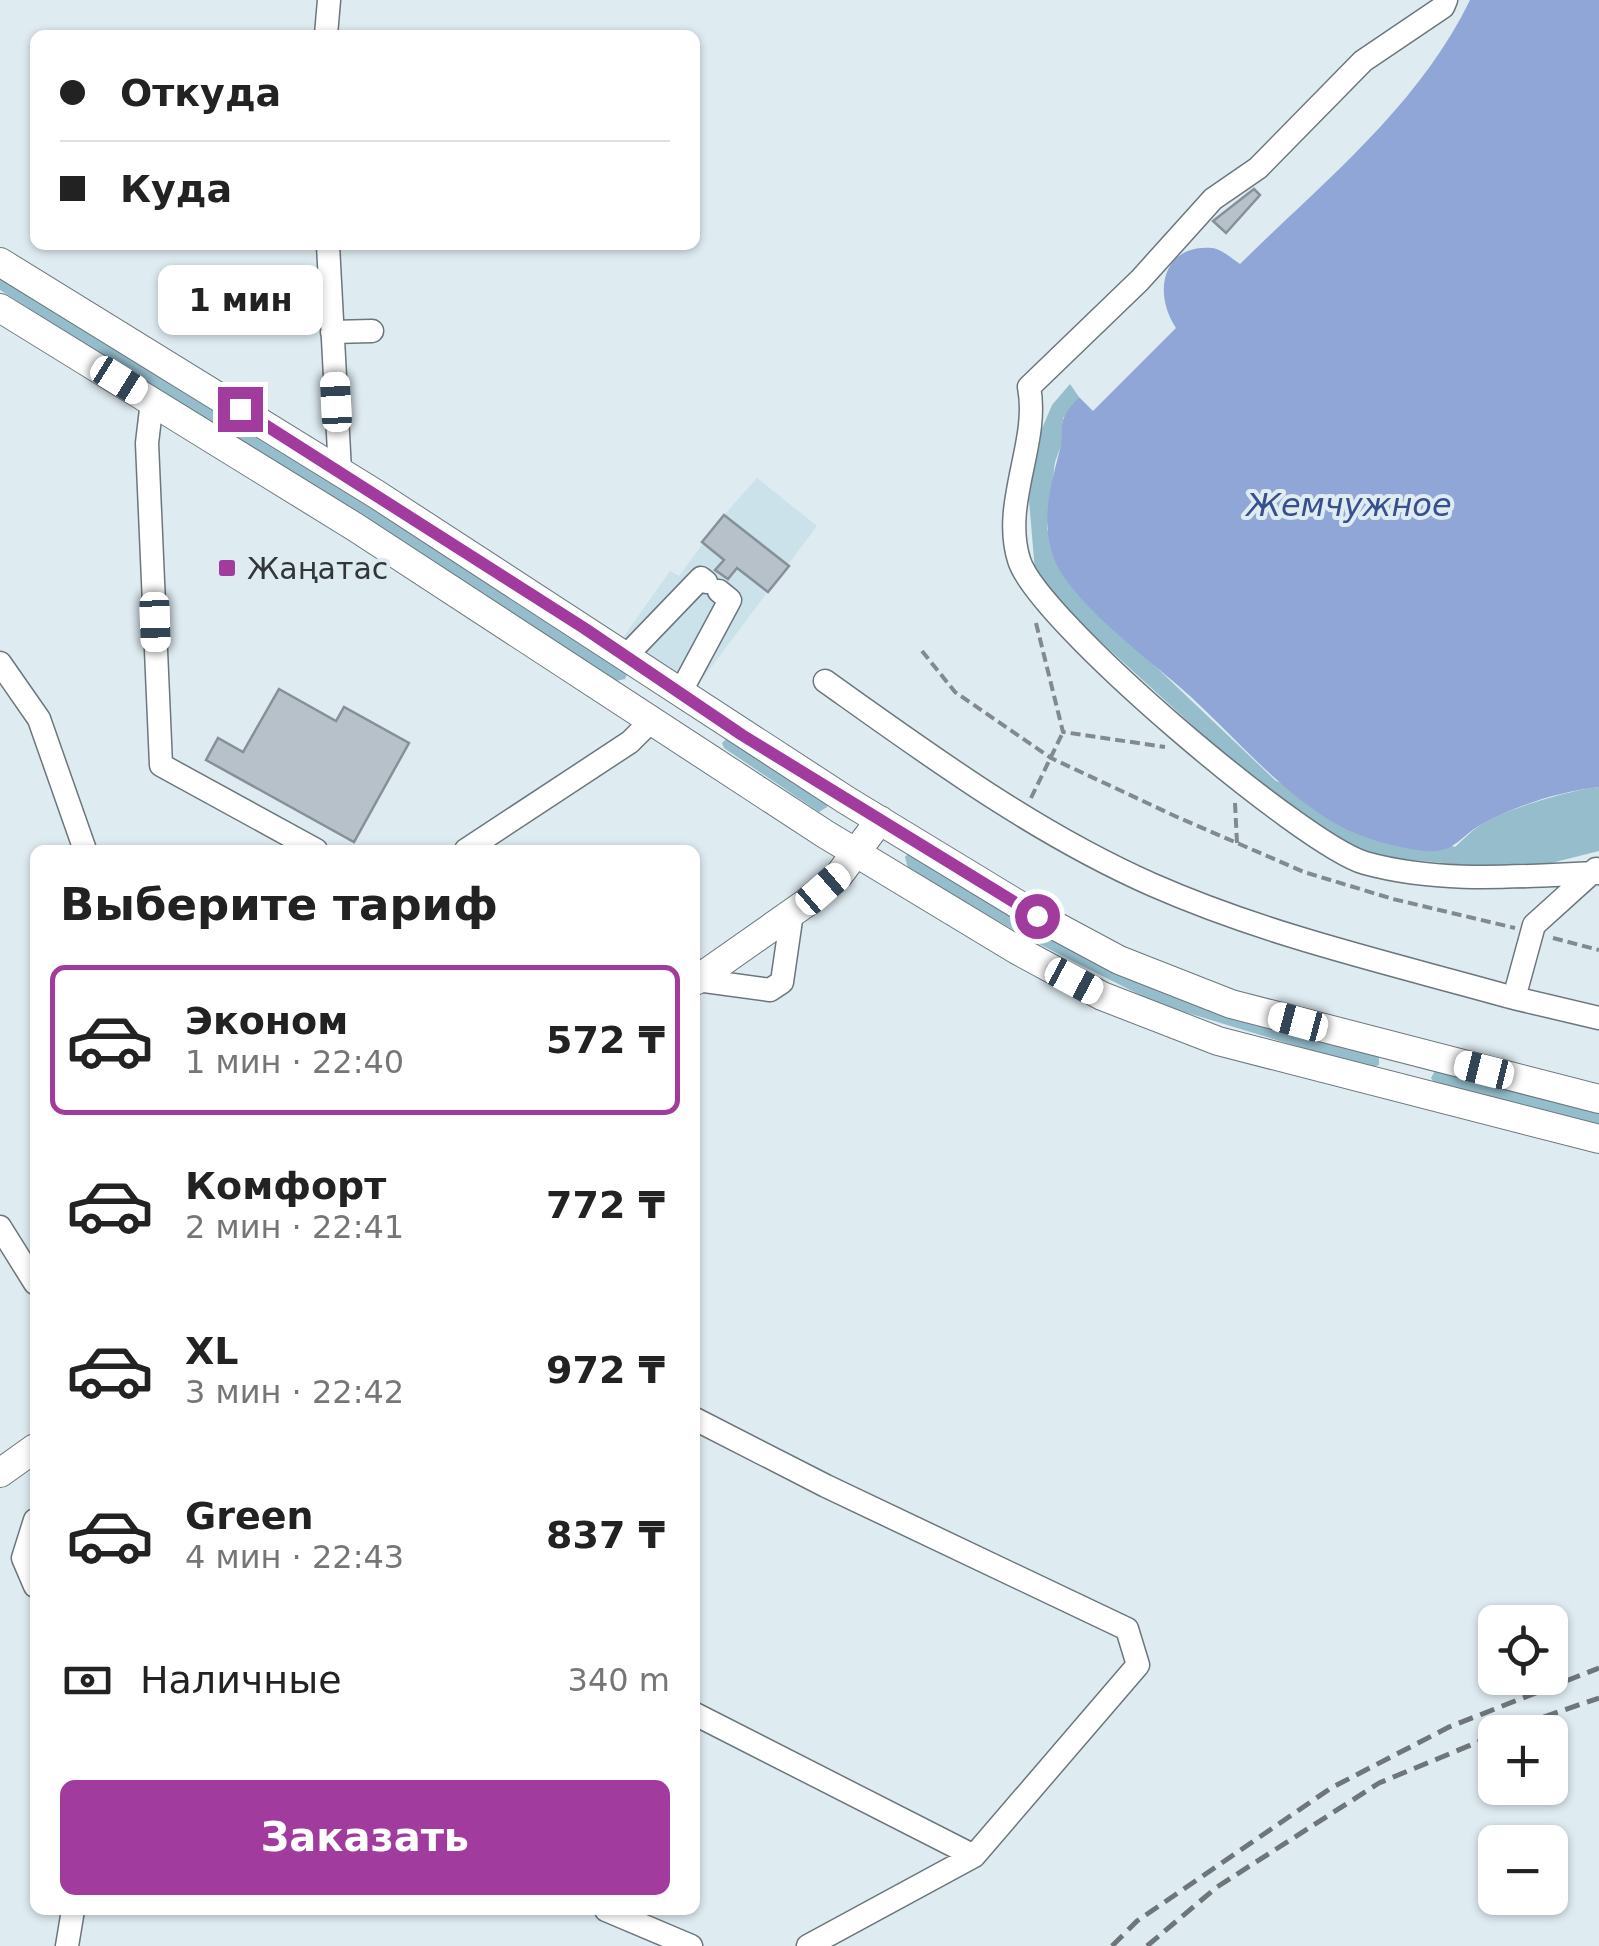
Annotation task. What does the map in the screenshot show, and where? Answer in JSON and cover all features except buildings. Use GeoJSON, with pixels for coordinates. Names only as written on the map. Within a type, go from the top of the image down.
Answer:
{"type":"FeatureCollection","features":[{"type":"Feature","properties":{"kind":"main road"},"geometry":{"type":"LineString","coordinates":[[0,262],[340,471],[880,820],[1037,916],[1119,960],[1230,1004],[1599,1099]]}},
{"type":"Feature","properties":{"kind":"main road"},"geometry":{"type":"LineString","coordinates":[[0,308],[354,527],[857,853],[1017,950],[1102,996],[1218,1041],[1599,1140]]}},
{"type":"Feature","properties":{"kind":"main road"},"geometry":{"type":"LineString","coordinates":[[651,722],[677,691]]}},
{"type":"Feature","properties":{"kind":"main road"},"geometry":{"type":"LineString","coordinates":[[700,977],[839,875],[880,820]]}},
{"type":"Feature","properties":{"kind":"main road"},"geometry":{"type":"LineString","coordinates":[[0,1473],[30,1452]]}},
{"type":"Feature","properties":{"kind":"street"},"geometry":{"type":"LineString","coordinates":[[326,30],[329,0]]}},
{"type":"Feature","properties":{"kind":"street"},"geometry":{"type":"LineString","coordinates":[[1446,0],[1443,7],[1362,61],[1258,168],[1213,200],[1140,280],[1029,387],[1029,423],[1015,502],[1016,550],[1027,581],[1127,685],[1233,773],[1326,842],[1360,862],[1418,874],[1470,878],[1596,871]]}},
{"type":"Feature","properties":{"kind":"street"},"geometry":{"type":"LineString","coordinates":[[328,250],[340,471]]}},
{"type":"Feature","properties":{"kind":"street"},"geometry":{"type":"LineString","coordinates":[[332,332],[372,331]]}},
{"type":"Feature","properties":{"kind":"street"},"geometry":{"type":"LineString","coordinates":[[152,401],[146,443],[161,765],[307,845]]}},
{"type":"Feature","properties":{"kind":"street"},"geometry":{"type":"LineString","coordinates":[[626,656],[701,578],[730,600],[677,691]]}},
{"type":"Feature","properties":{"kind":"street"},"geometry":{"type":"LineString","coordinates":[[0,663],[39,719],[83,845]]}},
{"type":"Feature","properties":{"kind":"street"},"geometry":{"type":"LineString","coordinates":[[825,681],[1022,816],[1150,884],[1259,928],[1599,1018]]}},
{"type":"Feature","properties":{"kind":"street"},"geometry":{"type":"LineString","coordinates":[[474,845],[630,742],[651,722]]}},
{"type":"Feature","properties":{"kind":"street"},"geometry":{"type":"LineString","coordinates":[[1514,998],[1534,925],[1596,871]]}},
{"type":"Feature","properties":{"kind":"street"},"geometry":{"type":"LineString","coordinates":[[700,981],[770,990],[782,982],[792,913]]}},
{"type":"Feature","properties":{"kind":"street"},"geometry":{"type":"LineString","coordinates":[[1400,1090],[1411,1051]]}},
{"type":"Feature","properties":{"kind":"street"},"geometry":{"type":"LineString","coordinates":[[0,1227],[30,1276]]}},
{"type":"Feature","properties":{"kind":"street"},"geometry":{"type":"LineString","coordinates":[[700,1422],[1126,1629],[1138,1665],[974,1856],[808,1946]]}},
{"type":"Feature","properties":{"kind":"street"},"geometry":{"type":"LineString","coordinates":[[30,1536],[23,1558],[30,1574]]}},
{"type":"Feature","properties":{"kind":"street"},"geometry":{"type":"LineString","coordinates":[[700,1717],[974,1856]]}},
{"type":"Feature","properties":{"kind":"street"},"geometry":{"type":"LineString","coordinates":[[67,1946],[72,1915]]}},
{"type":"Feature","properties":{"kind":"street"},"geometry":{"type":"LineString","coordinates":[[618,1915],[691,1946]]}},
{"type":"Feature","properties":{"kind":"path"},"geometry":{"type":"LineString","coordinates":[[1022,816],[1063,732],[1033,610]]}},
{"type":"Feature","properties":{"kind":"path"},"geometry":{"type":"LineString","coordinates":[[922,651],[955,692],[1051,758],[1236,843],[1322,878],[1599,950]]}},
{"type":"Feature","properties":{"kind":"path"},"geometry":{"type":"LineString","coordinates":[[1063,732],[1174,749]]}},
{"type":"Feature","properties":{"kind":"path"},"geometry":{"type":"LineString","coordinates":[[1233,773],[1236,843]]}},
{"type":"Feature","properties":{"kind":"shaded area"},"geometry":{"type":"Polygon","coordinates":[[[0,273],[623,668],[625,679],[611,682],[0,290],[0,273]]]}},
{"type":"Feature","properties":{"kind":"shaded area"},"geometry":{"type":"Polygon","coordinates":[[[1070,384],[1079,397],[1063,418],[1047,529],[1076,591],[1276,781],[1455,847],[1479,826],[1503,814],[1554,796],[1599,787],[1599,851],[1547,864],[1475,866],[1362,855],[1317,830],[1224,754],[1047,593],[1035,571],[1029,500],[1038,438],[1052,405],[1070,384]]]}},
{"type":"Feature","properties":{"kind":"shaded area"},"geometry":{"type":"Polygon","coordinates":[[[757,478],[817,526],[688,698],[615,649],[670,571],[679,576],[757,478]]]}},
{"type":"Feature","properties":{"kind":"shaded area"},"geometry":{"type":"Polygon","coordinates":[[[727,738],[827,807],[819,812],[724,748],[722,743],[727,738]]]}},
{"type":"Feature","properties":{"kind":"shaded area"},"geometry":{"type":"Polygon","coordinates":[[[909,853],[1037,924],[1375,1053],[1379,1065],[1369,1068],[1158,1004],[1031,940],[908,868],[905,857],[909,853]]]}},
{"type":"Feature","properties":{"kind":"shaded area"},"geometry":{"type":"Polygon","coordinates":[[[1436,1069],[1599,1110],[1599,1127],[1436,1085],[1431,1078],[1436,1069]]]}},
{"type":"Feature","properties":{"kind":"water","name":"Жемчужное"},"geometry":{"type":"Polygon","coordinates":[[[1470,0],[1599,0],[1599,787],[1525,805],[1484,823],[1448,848],[1430,851],[1387,844],[1347,830],[1278,781],[1076,592],[1053,556],[1047,513],[1068,410],[1079,397],[1093,411],[1176,328],[1164,286],[1173,262],[1195,249],[1212,248],[1240,264],[1397,109],[1449,39],[1470,0]]]}},
{"type":"Feature","properties":{"kind":"railway"},"geometry":{"type":"LineString","coordinates":[[1112,1946],[1137,1921],[1331,1788],[1449,1727],[1599,1668]]}},
{"type":"Feature","properties":{"kind":"railway"},"geometry":{"type":"LineString","coordinates":[[1550,1715],[1599,1698]]}},
{"type":"Feature","properties":{"kind":"railway"},"geometry":{"type":"LineString","coordinates":[[1147,1946],[1217,1887],[1379,1783],[1478,1742]]}},
{"type":"Feature","properties":{"kind":"place","name":"Жаңатас"},"geometry":{"type":"Point","coordinates":[227,568]}},
{"type":"Feature","properties":{"kind":"route"},"geometry":{"type":"LineString","coordinates":[[240,409],[584,628],[742,735],[1037,916]]}}]}
